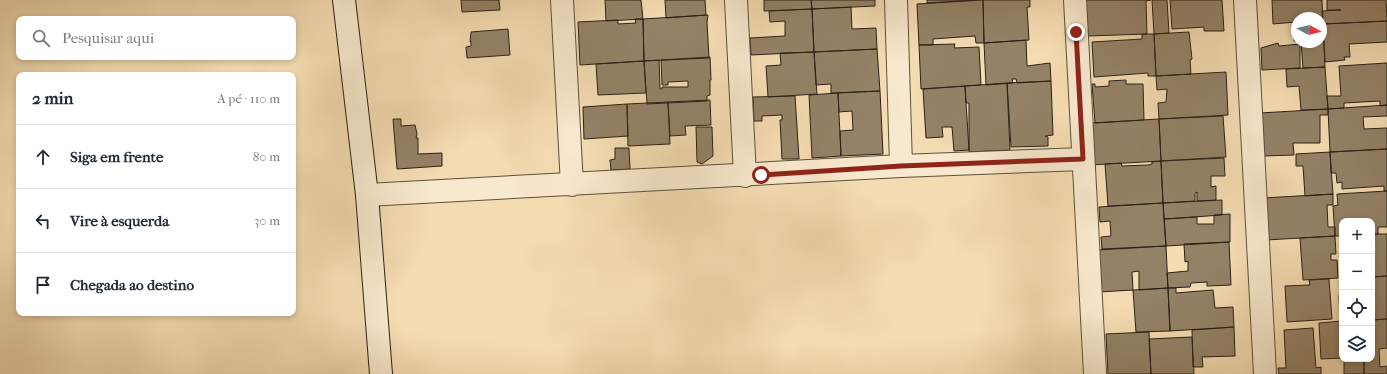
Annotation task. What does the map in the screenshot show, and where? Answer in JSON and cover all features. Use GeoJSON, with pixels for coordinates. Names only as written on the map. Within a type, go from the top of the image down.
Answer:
{"type":"FeatureCollection","features":[{"type":"Feature","properties":{"kind":"street"},"geometry":{"type":"LineString","coordinates":[[344,0],[367,195],[381,374]]}},
{"type":"Feature","properties":{"kind":"street"},"geometry":{"type":"LineString","coordinates":[[562,0],[572,185]]}},
{"type":"Feature","properties":{"kind":"street"},"geometry":{"type":"LineString","coordinates":[[736,0],[745,176]]}},
{"type":"Feature","properties":{"kind":"street"},"geometry":{"type":"LineString","coordinates":[[896,0],[901,166]]}},
{"type":"Feature","properties":{"kind":"street"},"geometry":{"type":"LineString","coordinates":[[1075,0],[1095,374]]}},
{"type":"Feature","properties":{"kind":"street"},"geometry":{"type":"LineString","coordinates":[[1245,0],[1265,374]]}},
{"type":"Feature","properties":{"kind":"street"},"geometry":{"type":"LineString","coordinates":[[367,195],[745,176],[901,166],[1083,159]]}},
{"type":"Feature","properties":{"kind":"building"},"geometry":{"type":"Polygon","coordinates":[[[461,0],[499,0],[500,10],[462,12],[461,0]]]}},
{"type":"Feature","properties":{"kind":"building"},"geometry":{"type":"Polygon","coordinates":[[[605,0],[641,0],[643,19],[606,21],[605,0]]]}},
{"type":"Feature","properties":{"kind":"building"},"geometry":{"type":"Polygon","coordinates":[[[665,0],[705,0],[706,15],[666,18],[665,0]]]}},
{"type":"Feature","properties":{"kind":"building"},"geometry":{"type":"Polygon","coordinates":[[[764,0],[811,0],[812,9],[764,11],[764,0]]]}},
{"type":"Feature","properties":{"kind":"building"},"geometry":{"type":"Polygon","coordinates":[[[811,0],[875,0],[875,6],[812,9],[811,0]]]}},
{"type":"Feature","properties":{"kind":"building"},"geometry":{"type":"Polygon","coordinates":[[[927,0],[975,0],[927,3],[927,0]]]}},
{"type":"Feature","properties":{"kind":"building"},"geometry":{"type":"Polygon","coordinates":[[[983,0],[984,43],[976,43],[975,36],[933,39],[933,45],[919,45],[917,4],[983,0]]]}},
{"type":"Feature","properties":{"kind":"building"},"geometry":{"type":"Polygon","coordinates":[[[983,0],[1030,0],[1030,7],[1027,7],[1029,40],[984,43],[983,0]]]}},
{"type":"Feature","properties":{"kind":"building"},"geometry":{"type":"Polygon","coordinates":[[[1083,0],[1151,0],[1146,1],[1147,34],[1088,36],[1083,0]]]}},
{"type":"Feature","properties":{"kind":"building"},"geometry":{"type":"Polygon","coordinates":[[[1152,0],[1167,0],[1169,33],[1154,34],[1152,0]]]}},
{"type":"Feature","properties":{"kind":"building"},"geometry":{"type":"Polygon","coordinates":[[[1170,0],[1222,0],[1224,31],[1204,31],[1204,27],[1172,29],[1170,0]]]}},
{"type":"Feature","properties":{"kind":"building"},"geometry":{"type":"Polygon","coordinates":[[[1272,0],[1322,0],[1322,12],[1291,12],[1291,22],[1273,24],[1272,0]]]}},
{"type":"Feature","properties":{"kind":"building"},"geometry":{"type":"Polygon","coordinates":[[[1327,0],[1386,0],[1387,21],[1327,24],[1327,12],[1322,11],[1341,10],[1327,10],[1327,0]]]}},
{"type":"Feature","properties":{"kind":"building"},"geometry":{"type":"Polygon","coordinates":[[[851,7],[852,29],[876,28],[877,49],[814,52],[812,9],[851,7]]]}},
{"type":"Feature","properties":{"kind":"building"},"geometry":{"type":"Polygon","coordinates":[[[812,9],[814,52],[751,55],[750,38],[785,36],[785,21],[770,22],[769,11],[812,9]]]}},
{"type":"Feature","properties":{"kind":"building"},"geometry":{"type":"Polygon","coordinates":[[[708,15],[709,58],[644,61],[643,19],[708,15]]]}},
{"type":"Feature","properties":{"kind":"building"},"geometry":{"type":"Polygon","coordinates":[[[635,19],[643,19],[644,61],[580,65],[578,22],[618,20],[618,24],[636,23],[635,19]]]}},
{"type":"Feature","properties":{"kind":"building"},"geometry":{"type":"Polygon","coordinates":[[[1387,21],[1387,42],[1349,44],[1350,57],[1344,57],[1345,60],[1325,62],[1324,48],[1327,48],[1327,24],[1387,21]]]}},
{"type":"Feature","properties":{"kind":"building"},"geometry":{"type":"Polygon","coordinates":[[[508,29],[510,55],[467,58],[466,47],[471,46],[471,32],[508,29]]]}},
{"type":"Feature","properties":{"kind":"building"},"geometry":{"type":"Polygon","coordinates":[[[1189,32],[1192,59],[1190,60],[1191,74],[1156,76],[1154,34],[1189,32]]]}},
{"type":"Feature","properties":{"kind":"building"},"geometry":{"type":"Polygon","coordinates":[[[1142,34],[1154,34],[1156,76],[1148,76],[1148,73],[1094,77],[1092,42],[1142,39],[1142,34]]]}},
{"type":"Feature","properties":{"kind":"building"},"geometry":{"type":"Polygon","coordinates":[[[1026,40],[1027,66],[1050,63],[1051,81],[1017,83],[1016,79],[1012,79],[1013,83],[986,85],[984,43],[1026,40]]]}},
{"type":"Feature","properties":{"kind":"building"},"geometry":{"type":"Polygon","coordinates":[[[1278,43],[1279,46],[1291,45],[1291,48],[1300,48],[1300,68],[1262,70],[1261,48],[1278,43]]]}},
{"type":"Feature","properties":{"kind":"building"},"geometry":{"type":"Polygon","coordinates":[[[955,44],[954,48],[979,47],[981,85],[921,89],[919,45],[955,44]]]}},
{"type":"Feature","properties":{"kind":"building"},"geometry":{"type":"Polygon","coordinates":[[[1301,48],[1324,48],[1325,67],[1303,68],[1301,48]]]}},
{"type":"Feature","properties":{"kind":"building"},"geometry":{"type":"Polygon","coordinates":[[[877,49],[880,91],[831,93],[831,84],[816,85],[814,52],[877,49]]]}},
{"type":"Feature","properties":{"kind":"building"},"geometry":{"type":"Polygon","coordinates":[[[814,52],[817,94],[768,97],[766,66],[781,65],[780,53],[814,52]]]}},
{"type":"Feature","properties":{"kind":"building"},"geometry":{"type":"Polygon","coordinates":[[[710,57],[710,95],[707,96],[707,101],[647,104],[644,61],[659,60],[660,89],[662,89],[662,87],[688,87],[688,81],[668,82],[668,85],[662,85],[661,60],[710,57]]]}},
{"type":"Feature","properties":{"kind":"building"},"geometry":{"type":"Polygon","coordinates":[[[644,61],[646,93],[598,95],[596,64],[644,61]]]}},
{"type":"Feature","properties":{"kind":"building"},"geometry":{"type":"Polygon","coordinates":[[[1387,63],[1387,105],[1380,106],[1380,101],[1344,103],[1344,108],[1328,109],[1327,96],[1341,96],[1339,66],[1387,63]]]}},
{"type":"Feature","properties":{"kind":"building"},"geometry":{"type":"Polygon","coordinates":[[[1325,67],[1328,109],[1301,110],[1299,86],[1287,87],[1286,69],[1325,67]]]}},
{"type":"Feature","properties":{"kind":"building"},"geometry":{"type":"Polygon","coordinates":[[[1226,72],[1228,115],[1159,119],[1158,103],[1166,102],[1167,89],[1157,90],[1156,76],[1226,72]]]}},
{"type":"Feature","properties":{"kind":"building"},"geometry":{"type":"Polygon","coordinates":[[[1126,80],[1126,84],[1143,84],[1144,120],[1095,123],[1092,84],[1095,84],[1095,87],[1109,86],[1109,81],[1126,80]]]}},
{"type":"Feature","properties":{"kind":"building"},"geometry":{"type":"Polygon","coordinates":[[[1051,81],[1053,135],[1045,136],[1048,137],[1048,146],[1011,147],[1007,83],[1051,81]]]}},
{"type":"Feature","properties":{"kind":"building"},"geometry":{"type":"Polygon","coordinates":[[[1007,83],[1010,150],[969,152],[969,103],[966,103],[965,86],[1007,83]]]}},
{"type":"Feature","properties":{"kind":"building"},"geometry":{"type":"Polygon","coordinates":[[[965,86],[969,150],[954,151],[952,127],[942,127],[943,137],[926,138],[923,89],[965,86]]]}},
{"type":"Feature","properties":{"kind":"building"},"geometry":{"type":"Polygon","coordinates":[[[880,91],[883,154],[841,156],[840,131],[853,130],[852,111],[839,112],[838,93],[880,91]]]}},
{"type":"Feature","properties":{"kind":"building"},"geometry":{"type":"Polygon","coordinates":[[[838,93],[841,156],[812,158],[809,95],[838,93]]]}},
{"type":"Feature","properties":{"kind":"building"},"geometry":{"type":"Polygon","coordinates":[[[795,96],[799,159],[782,159],[780,120],[782,120],[782,115],[762,116],[762,121],[754,121],[753,97],[795,96]]]}},
{"type":"Feature","properties":{"kind":"building"},"geometry":{"type":"Polygon","coordinates":[[[710,100],[711,125],[685,126],[686,135],[670,136],[668,102],[710,100]]]}},
{"type":"Feature","properties":{"kind":"building"},"geometry":{"type":"Polygon","coordinates":[[[668,102],[670,144],[628,146],[627,104],[668,102]]]}},
{"type":"Feature","properties":{"kind":"building"},"geometry":{"type":"Polygon","coordinates":[[[627,104],[628,136],[584,139],[583,107],[627,104]]]}},
{"type":"Feature","properties":{"kind":"building"},"geometry":{"type":"Polygon","coordinates":[[[1387,105],[1387,116],[1363,117],[1364,129],[1387,128],[1387,149],[1330,152],[1328,109],[1387,105]]]}},
{"type":"Feature","properties":{"kind":"building"},"geometry":{"type":"Polygon","coordinates":[[[1328,109],[1328,115],[1320,115],[1320,143],[1293,143],[1294,155],[1263,156],[1260,113],[1328,109]]]}},
{"type":"Feature","properties":{"kind":"building"},"geometry":{"type":"Polygon","coordinates":[[[1223,116],[1226,157],[1161,161],[1159,119],[1223,116]]]}},
{"type":"Feature","properties":{"kind":"building"},"geometry":{"type":"Polygon","coordinates":[[[393,119],[401,119],[401,126],[415,125],[417,134],[416,138],[418,138],[418,154],[442,153],[442,166],[397,169],[393,119]]]}},
{"type":"Feature","properties":{"kind":"building"},"geometry":{"type":"Polygon","coordinates":[[[1159,119],[1161,161],[1090,165],[1091,123],[1159,119]]]}},
{"type":"Feature","properties":{"kind":"building"},"geometry":{"type":"Polygon","coordinates":[[[696,127],[712,127],[713,156],[702,164],[697,162],[696,127]]]}},
{"type":"Feature","properties":{"kind":"building"},"geometry":{"type":"Polygon","coordinates":[[[615,148],[629,148],[630,169],[611,170],[610,160],[615,159],[615,148]]]}},
{"type":"Feature","properties":{"kind":"building"},"geometry":{"type":"Polygon","coordinates":[[[1387,149],[1387,191],[1384,191],[1384,186],[1342,189],[1342,182],[1337,183],[1336,173],[1331,173],[1330,152],[1387,149]]]}},
{"type":"Feature","properties":{"kind":"building"},"geometry":{"type":"Polygon","coordinates":[[[1330,152],[1333,194],[1305,196],[1303,166],[1296,166],[1296,154],[1330,152]]]}},
{"type":"Feature","properties":{"kind":"building"},"geometry":{"type":"Polygon","coordinates":[[[1224,158],[1225,176],[1211,176],[1211,187],[1216,186],[1216,200],[1197,201],[1197,192],[1195,193],[1195,201],[1163,203],[1161,161],[1224,158]]]}},
{"type":"Feature","properties":{"kind":"building"},"geometry":{"type":"Polygon","coordinates":[[[1161,161],[1163,203],[1108,206],[1105,164],[1121,163],[1122,166],[1148,165],[1152,164],[1152,162],[1161,161]]]}},
{"type":"Feature","properties":{"kind":"building"},"geometry":{"type":"Polygon","coordinates":[[[1387,191],[1387,227],[1378,227],[1378,234],[1375,234],[1375,218],[1339,218],[1339,236],[1335,236],[1333,206],[1338,205],[1337,194],[1387,191]]]}},
{"type":"Feature","properties":{"kind":"building"},"geometry":{"type":"Polygon","coordinates":[[[1333,194],[1333,205],[1327,205],[1328,227],[1335,227],[1335,236],[1266,240],[1263,198],[1333,194]]]}},
{"type":"Feature","properties":{"kind":"building"},"geometry":{"type":"Polygon","coordinates":[[[1222,200],[1222,215],[1164,219],[1163,203],[1222,200]]]}},
{"type":"Feature","properties":{"kind":"building"},"geometry":{"type":"Polygon","coordinates":[[[1163,203],[1166,246],[1102,249],[1101,237],[1111,236],[1110,221],[1100,222],[1099,207],[1163,203]]]}},
{"type":"Feature","properties":{"kind":"building"},"geometry":{"type":"Polygon","coordinates":[[[1230,214],[1230,242],[1166,246],[1164,219],[1197,217],[1197,224],[1214,224],[1214,215],[1230,214]]]}},
{"type":"Feature","properties":{"kind":"building"},"geometry":{"type":"Polygon","coordinates":[[[1375,234],[1387,234],[1387,276],[1375,277],[1375,234]]]}},
{"type":"Feature","properties":{"kind":"building"},"geometry":{"type":"Polygon","coordinates":[[[1335,236],[1336,254],[1331,254],[1331,260],[1337,260],[1338,278],[1303,280],[1300,238],[1335,236]]]}},
{"type":"Feature","properties":{"kind":"building"},"geometry":{"type":"Polygon","coordinates":[[[1229,242],[1231,285],[1207,286],[1207,282],[1191,283],[1190,287],[1168,288],[1167,273],[1188,271],[1188,261],[1185,262],[1184,244],[1229,242]]]}},
{"type":"Feature","properties":{"kind":"building"},"geometry":{"type":"Polygon","coordinates":[[[1166,246],[1168,288],[1139,290],[1139,271],[1132,272],[1133,290],[1099,292],[1097,250],[1166,246]]]}},
{"type":"Feature","properties":{"kind":"building"},"geometry":{"type":"Polygon","coordinates":[[[1387,276],[1387,319],[1375,320],[1375,277],[1387,276]]]}},
{"type":"Feature","properties":{"kind":"building"},"geometry":{"type":"Polygon","coordinates":[[[1329,279],[1332,319],[1287,322],[1285,286],[1310,285],[1309,280],[1329,279]]]}},
{"type":"Feature","properties":{"kind":"building"},"geometry":{"type":"Polygon","coordinates":[[[1168,288],[1176,288],[1176,293],[1213,290],[1215,308],[1233,307],[1234,327],[1170,331],[1168,288]]]}},
{"type":"Feature","properties":{"kind":"building"},"geometry":{"type":"Polygon","coordinates":[[[1168,288],[1170,331],[1136,332],[1133,290],[1168,288]]]}},
{"type":"Feature","properties":{"kind":"building"},"geometry":{"type":"Polygon","coordinates":[[[1387,319],[1387,348],[1379,349],[1380,367],[1387,366],[1387,374],[1364,374],[1364,362],[1375,362],[1375,320],[1387,319]]]}},
{"type":"Feature","properties":{"kind":"building"},"geometry":{"type":"Polygon","coordinates":[[[1339,321],[1339,358],[1321,359],[1319,323],[1339,321]]]}},
{"type":"Feature","properties":{"kind":"building"},"geometry":{"type":"Polygon","coordinates":[[[1234,327],[1235,356],[1202,357],[1203,367],[1193,367],[1192,330],[1234,327]]]}},
{"type":"Feature","properties":{"kind":"building"},"geometry":{"type":"Polygon","coordinates":[[[1313,328],[1316,368],[1321,367],[1321,374],[1279,374],[1278,368],[1286,368],[1284,330],[1313,328]]]}},
{"type":"Feature","properties":{"kind":"building"},"geometry":{"type":"Polygon","coordinates":[[[1149,332],[1151,374],[1108,374],[1106,334],[1149,332]]]}},
{"type":"Feature","properties":{"kind":"building"},"geometry":{"type":"Polygon","coordinates":[[[1192,337],[1194,374],[1151,374],[1149,339],[1192,337]]]}},
{"type":"Feature","properties":{"kind":"building"},"geometry":{"type":"Polygon","coordinates":[[[1344,362],[1364,362],[1364,374],[1344,374],[1344,362]]]}},
{"type":"Feature","properties":{"kind":"route"},"geometry":{"type":"LineString","coordinates":[[761,175],[901,166],[1083,159],[1076,32]]}}]}
